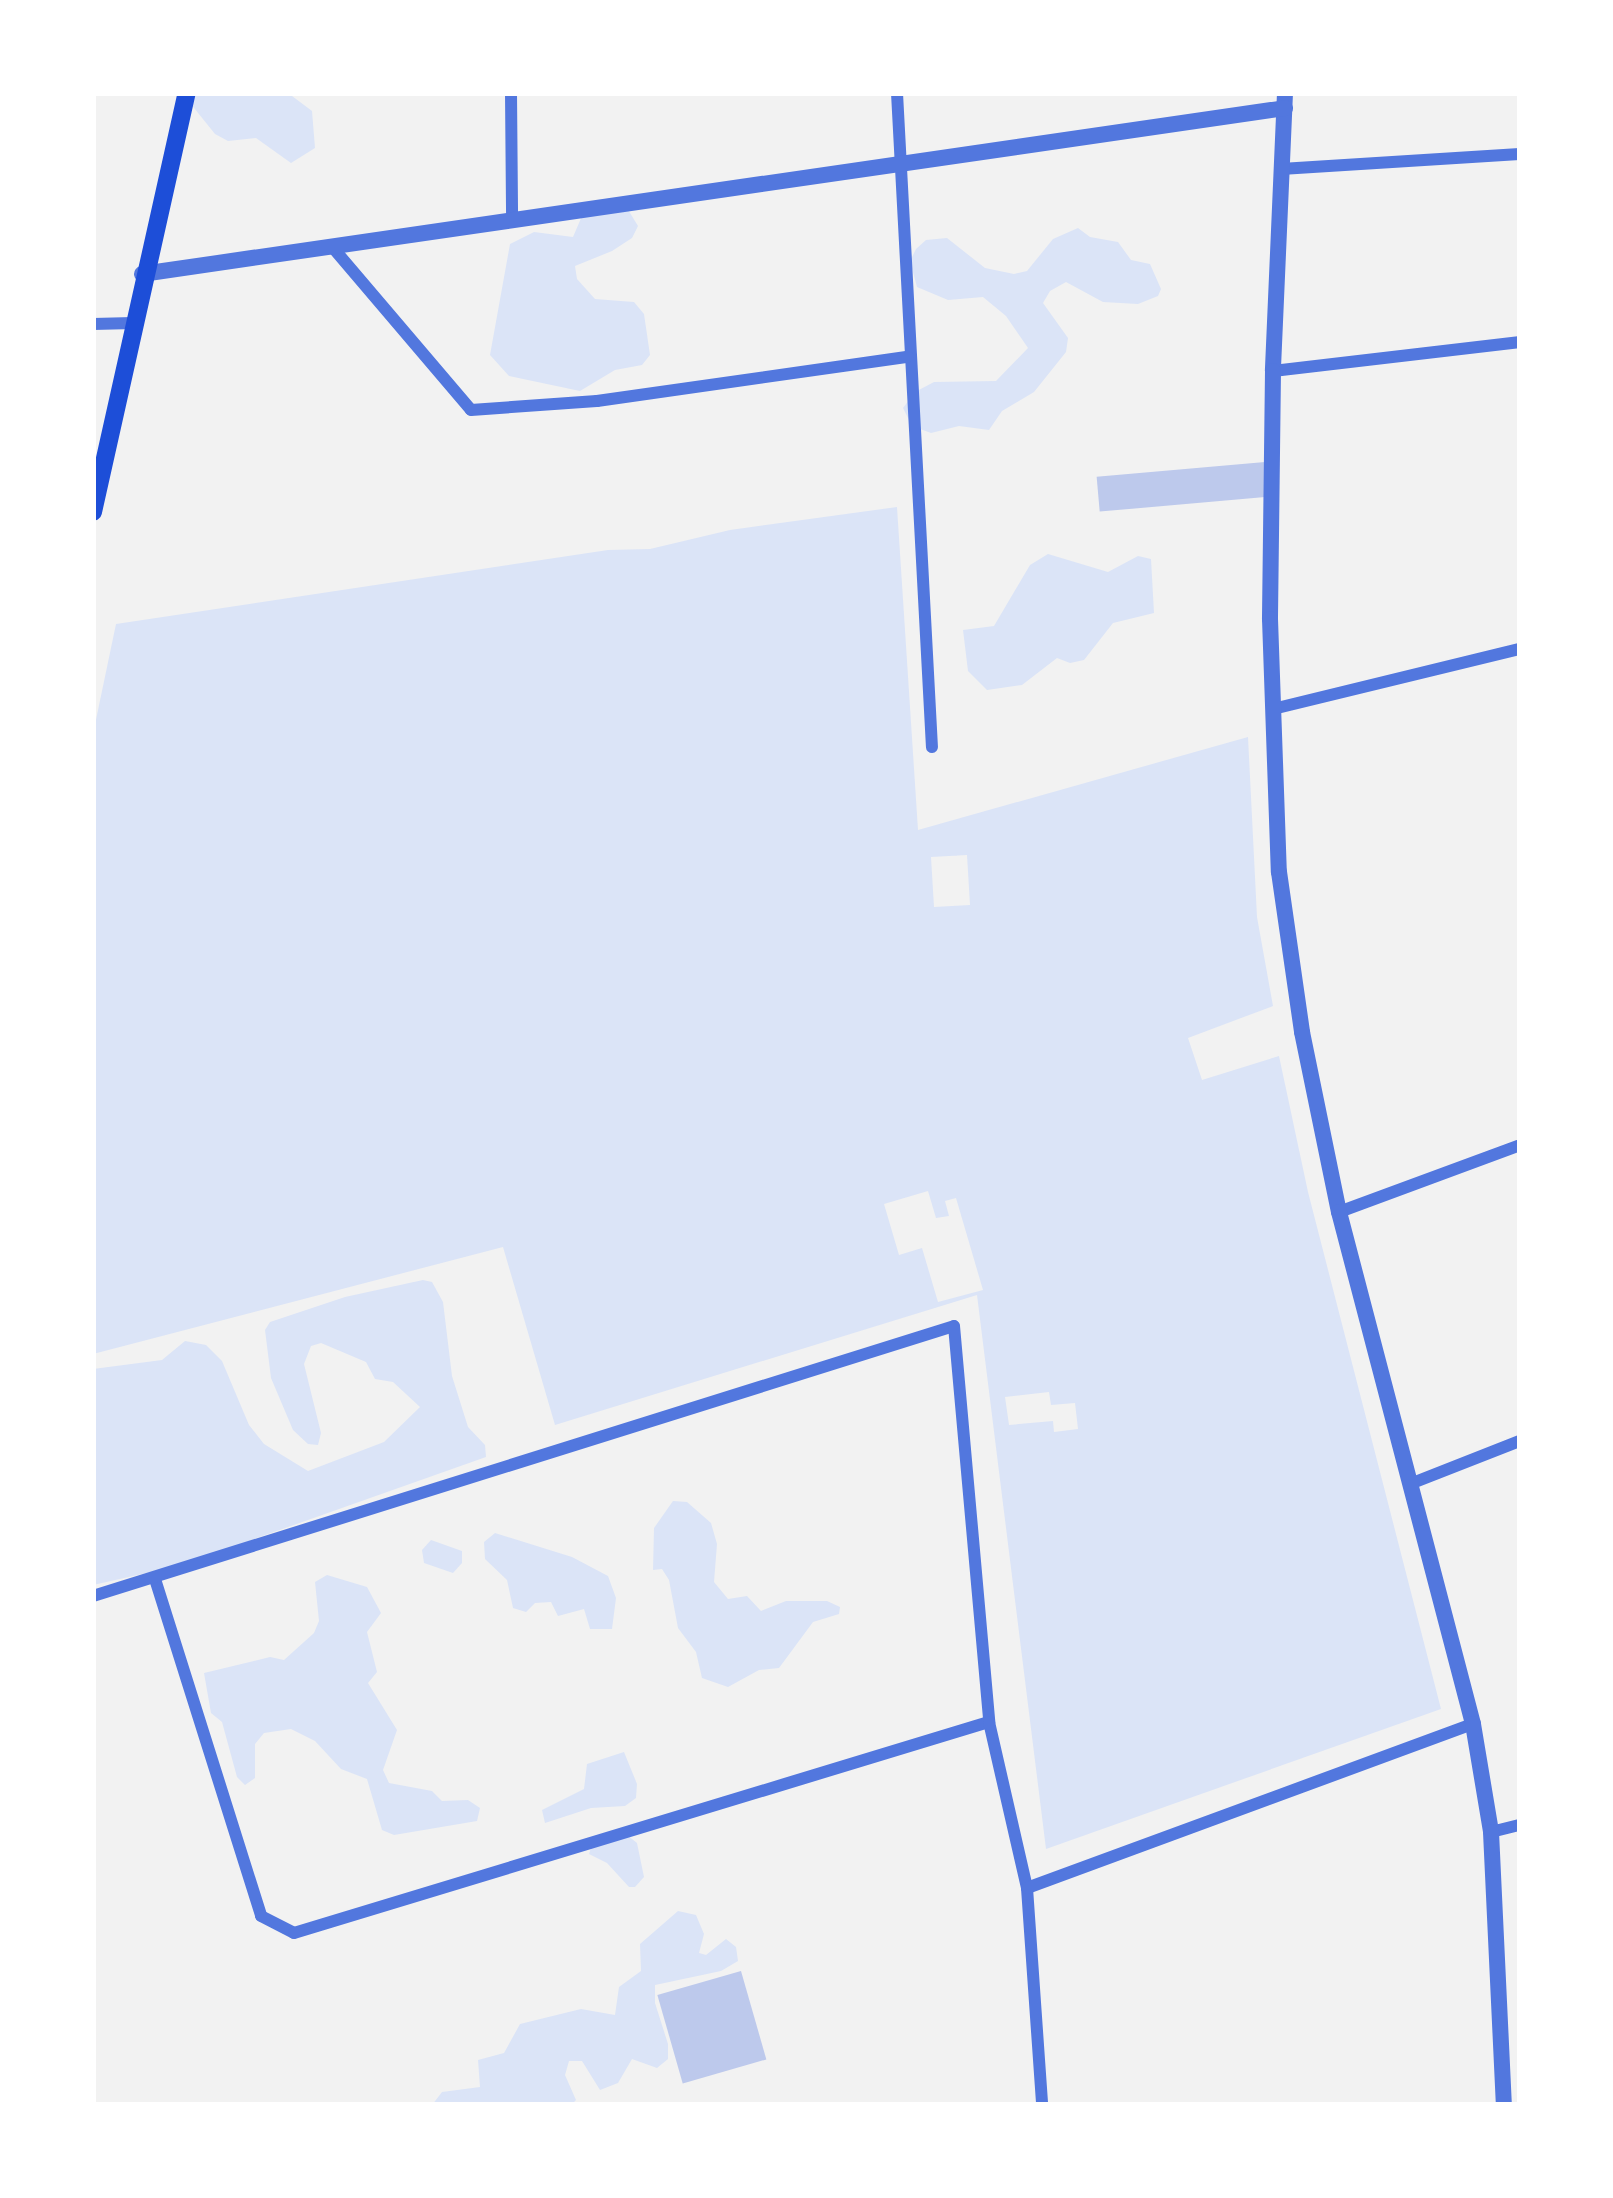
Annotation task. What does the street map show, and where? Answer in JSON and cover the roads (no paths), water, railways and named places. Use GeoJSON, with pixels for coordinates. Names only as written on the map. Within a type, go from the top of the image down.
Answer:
{"type":"FeatureCollection","features":[{"type":"Feature","properties":{"kind":"main road"},"geometry":{"type":"LineString","coordinates":[[93,512],[142,274],[187,93]]}},
{"type":"Feature","properties":{"kind":"street"},"geometry":{"type":"LineString","coordinates":[[511,93],[512,219]]}},
{"type":"Feature","properties":{"kind":"street"},"geometry":{"type":"LineString","coordinates":[[897,93],[932,747]]}},
{"type":"Feature","properties":{"kind":"street"},"geometry":{"type":"LineString","coordinates":[[142,274],[334,249],[902,160],[1058,144],[1285,101],[1273,371],[1273,710],[1282,895],[1301,1032],[1340,1212],[1473,1724],[1491,1832],[1504,2105]]}},
{"type":"Feature","properties":{"kind":"street"},"geometry":{"type":"LineString","coordinates":[[1281,169],[1520,154]]}},
{"type":"Feature","properties":{"kind":"street"},"geometry":{"type":"LineString","coordinates":[[334,249],[471,410],[597,401],[908,357]]}},
{"type":"Feature","properties":{"kind":"street"},"geometry":{"type":"LineString","coordinates":[[93,324],[133,323]]}},
{"type":"Feature","properties":{"kind":"street"},"geometry":{"type":"LineString","coordinates":[[1273,371],[1520,342]]}},
{"type":"Feature","properties":{"kind":"street"},"geometry":{"type":"LineString","coordinates":[[1273,710],[1520,649]]}},
{"type":"Feature","properties":{"kind":"street"},"geometry":{"type":"LineString","coordinates":[[1340,1212],[1520,1145]]}},
{"type":"Feature","properties":{"kind":"street"},"geometry":{"type":"LineString","coordinates":[[93,1596],[954,1326],[989,1722],[1028,1888],[1042,2105]]}},
{"type":"Feature","properties":{"kind":"street"},"geometry":{"type":"LineString","coordinates":[[1410,1484],[1520,1441]]}},
{"type":"Feature","properties":{"kind":"street"},"geometry":{"type":"LineString","coordinates":[[155,1579],[262,1916],[294,1933],[989,1722]]}},
{"type":"Feature","properties":{"kind":"street"},"geometry":{"type":"LineString","coordinates":[[1028,1888],[1473,1724]]}},
{"type":"Feature","properties":{"kind":"street"},"geometry":{"type":"LineString","coordinates":[[1491,1832],[1520,1825]]}}]}
